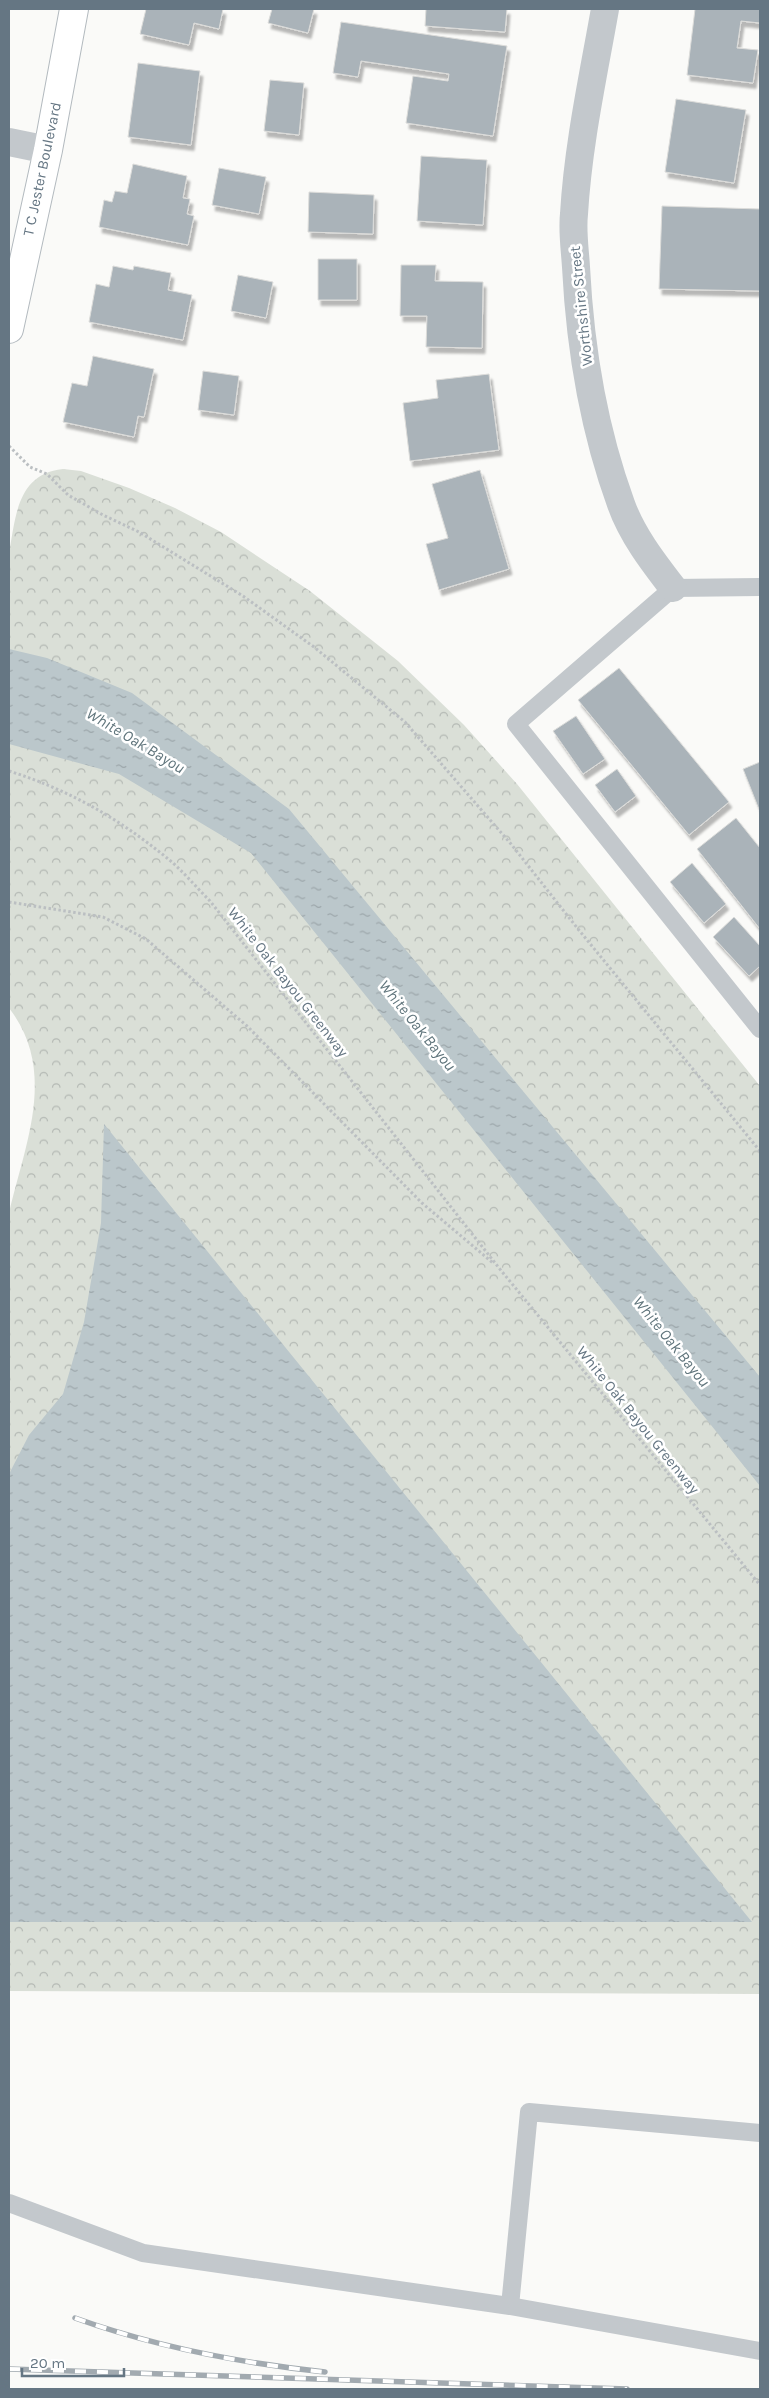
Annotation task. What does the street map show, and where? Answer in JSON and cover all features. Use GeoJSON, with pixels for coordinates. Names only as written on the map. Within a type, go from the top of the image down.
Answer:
{"type":"FeatureCollection","features":[{"type":"Feature","properties":{"kind":"main road","name":"T C Jester Boulevard"},"geometry":{"type":"LineString","coordinates":[[9,329],[48,150],[74,9]]}},
{"type":"Feature","properties":{"kind":"street","name":"Worthshire Street"},"geometry":{"type":"LineString","coordinates":[[605,9],[579,160],[573,217],[577,288],[587,368],[604,445],[622,506],[649,556],[673,588]]}},
{"type":"Feature","properties":{"kind":"street"},"geometry":{"type":"LineString","coordinates":[[9,142],[48,150]]}},
{"type":"Feature","properties":{"kind":"lane"},"geometry":{"type":"LineString","coordinates":[[760,587],[673,588],[516,724],[760,1030]]}},
{"type":"Feature","properties":{"kind":"lane"},"geometry":{"type":"LineString","coordinates":[[510,2306],[529,2112],[760,2133]]}},
{"type":"Feature","properties":{"kind":"lane"},"geometry":{"type":"LineString","coordinates":[[9,2203],[144,2253],[510,2306],[760,2351]]}},
{"type":"Feature","properties":{"kind":"path"},"geometry":{"type":"LineString","coordinates":[[9,446],[30,467],[47,474],[68,495],[103,515],[140,532],[243,596],[314,647],[405,722],[511,844],[578,929],[760,1151]]}},
{"type":"Feature","properties":{"kind":"path","name":"White Oak Bayou Greenway"},"geometry":{"type":"LineString","coordinates":[[9,771],[48,784],[96,808],[167,858],[198,889],[222,916],[499,1268],[760,1585]]}},
{"type":"Feature","properties":{"kind":"path","name":"White Oak Bayou Greenway"},"geometry":{"type":"LineString","coordinates":[[9,902],[103,917],[146,938],[247,1026],[422,1203],[499,1268]]}},
{"type":"Feature","properties":{"kind":"green space"},"geometry":{"type":"Polygon","coordinates":[[[63,469],[81,471],[129,488],[175,508],[221,532],[310,591],[398,661],[464,725],[517,784],[760,1086],[760,1994],[9,1991],[9,1213],[29,1134],[35,1082],[32,1057],[24,1032],[9,1008],[9,553],[17,511],[21,499],[28,488],[36,479],[63,469]]]}},
{"type":"Feature","properties":{"kind":"water","name":"White Oak Bayou"},"geometry":{"type":"Polygon","coordinates":[[[9,649],[47,658],[132,693],[289,809],[760,1377],[760,1486],[251,853],[119,774],[9,744],[9,649]]]}},
{"type":"Feature","properties":{"kind":"water"},"geometry":{"type":"Polygon","coordinates":[[[104,1124],[752,1922],[9,1922],[9,1474],[29,1435],[63,1394],[84,1322],[101,1223],[104,1124]]]}},
{"type":"Feature","properties":{"kind":"building"},"geometry":{"type":"Polygon","coordinates":[[[146,9],[223,9],[219,29],[194,23],[189,45],[140,34],[146,9]]]}},
{"type":"Feature","properties":{"kind":"building"},"geometry":{"type":"Polygon","coordinates":[[[272,9],[314,9],[308,33],[268,23],[272,9]]]}},
{"type":"Feature","properties":{"kind":"building"},"geometry":{"type":"Polygon","coordinates":[[[426,9],[507,9],[505,32],[425,26],[426,9]]]}},
{"type":"Feature","properties":{"kind":"building"},"geometry":{"type":"Polygon","coordinates":[[[695,9],[760,9],[760,23],[741,21],[737,48],[758,50],[753,83],[687,75],[695,9]]]}},
{"type":"Feature","properties":{"kind":"building"},"geometry":{"type":"Polygon","coordinates":[[[341,22],[507,46],[493,136],[406,123],[413,76],[448,81],[449,74],[361,61],[358,77],[333,73],[341,22]]]}},
{"type":"Feature","properties":{"kind":"building"},"geometry":{"type":"Polygon","coordinates":[[[138,63],[200,71],[191,145],[128,137],[138,63]]]}},
{"type":"Feature","properties":{"kind":"building"},"geometry":{"type":"Polygon","coordinates":[[[270,80],[304,83],[299,135],[264,131],[270,80]]]}},
{"type":"Feature","properties":{"kind":"building"},"geometry":{"type":"Polygon","coordinates":[[[676,99],[746,110],[734,183],[665,172],[676,99]]]}},
{"type":"Feature","properties":{"kind":"building"},"geometry":{"type":"Polygon","coordinates":[[[421,156],[487,160],[483,225],[417,221],[421,156]]]}},
{"type":"Feature","properties":{"kind":"building"},"geometry":{"type":"Polygon","coordinates":[[[133,164],[187,176],[183,198],[190,199],[187,214],[194,216],[188,245],[99,227],[104,200],[112,202],[115,191],[127,193],[133,164]]]}},
{"type":"Feature","properties":{"kind":"building"},"geometry":{"type":"Polygon","coordinates":[[[219,168],[266,177],[259,214],[212,205],[219,168]]]}},
{"type":"Feature","properties":{"kind":"building"},"geometry":{"type":"Polygon","coordinates":[[[309,192],[374,195],[373,234],[308,232],[309,192]]]}},
{"type":"Feature","properties":{"kind":"building"},"geometry":{"type":"Polygon","coordinates":[[[662,206],[760,209],[760,291],[659,289],[662,206]]]}},
{"type":"Feature","properties":{"kind":"building"},"geometry":{"type":"Polygon","coordinates":[[[318,259],[357,259],[357,300],[318,300],[318,259]]]}},
{"type":"Feature","properties":{"kind":"building"},"geometry":{"type":"Polygon","coordinates":[[[401,265],[436,265],[435,281],[483,282],[482,348],[426,347],[427,316],[400,316],[401,265]]]}},
{"type":"Feature","properties":{"kind":"building"},"geometry":{"type":"Polygon","coordinates":[[[113,266],[133,270],[134,266],[171,273],[168,290],[192,295],[183,340],[89,322],[96,284],[109,287],[113,266]]]}},
{"type":"Feature","properties":{"kind":"building"},"geometry":{"type":"Polygon","coordinates":[[[238,275],[273,282],[266,318],[231,311],[238,275]]]}},
{"type":"Feature","properties":{"kind":"building"},"geometry":{"type":"Polygon","coordinates":[[[93,356],[154,369],[144,417],[138,416],[134,437],[63,422],[72,383],[87,386],[93,356]]]}},
{"type":"Feature","properties":{"kind":"building"},"geometry":{"type":"Polygon","coordinates":[[[203,371],[239,376],[234,415],[198,410],[203,371]]]}},
{"type":"Feature","properties":{"kind":"building"},"geometry":{"type":"Polygon","coordinates":[[[489,374],[499,450],[410,461],[403,403],[438,398],[436,380],[489,374]]]}},
{"type":"Feature","properties":{"kind":"building"},"geometry":{"type":"Polygon","coordinates":[[[480,470],[509,569],[439,590],[426,544],[448,538],[432,484],[480,470]]]}},
{"type":"Feature","properties":{"kind":"building"},"geometry":{"type":"Polygon","coordinates":[[[619,668],[729,802],[689,835],[578,700],[619,668]]]}},
{"type":"Feature","properties":{"kind":"building"},"geometry":{"type":"Polygon","coordinates":[[[576,716],[605,759],[583,774],[553,731],[576,716]]]}},
{"type":"Feature","properties":{"kind":"building"},"geometry":{"type":"Polygon","coordinates":[[[760,762],[760,812],[743,769],[760,762]]]}},
{"type":"Feature","properties":{"kind":"building"},"geometry":{"type":"Polygon","coordinates":[[[617,769],[636,796],[615,812],[595,785],[617,769]]]}},
{"type":"Feature","properties":{"kind":"building"},"geometry":{"type":"Polygon","coordinates":[[[736,818],[760,848],[760,929],[697,849],[736,818]]]}},
{"type":"Feature","properties":{"kind":"building"},"geometry":{"type":"Polygon","coordinates":[[[692,863],[726,904],[704,923],[670,882],[692,863]]]}},
{"type":"Feature","properties":{"kind":"building"},"geometry":{"type":"Polygon","coordinates":[[[734,917],[760,946],[760,966],[749,976],[713,937],[734,917]]]}},
{"type":"Feature","properties":{"kind":"railway"},"geometry":{"type":"LineString","coordinates":[[75,2318],[136,2337],[230,2359],[325,2372]]}},
{"type":"Feature","properties":{"kind":"railway"},"geometry":{"type":"LineString","coordinates":[[9,2369],[627,2389]]}}]}
